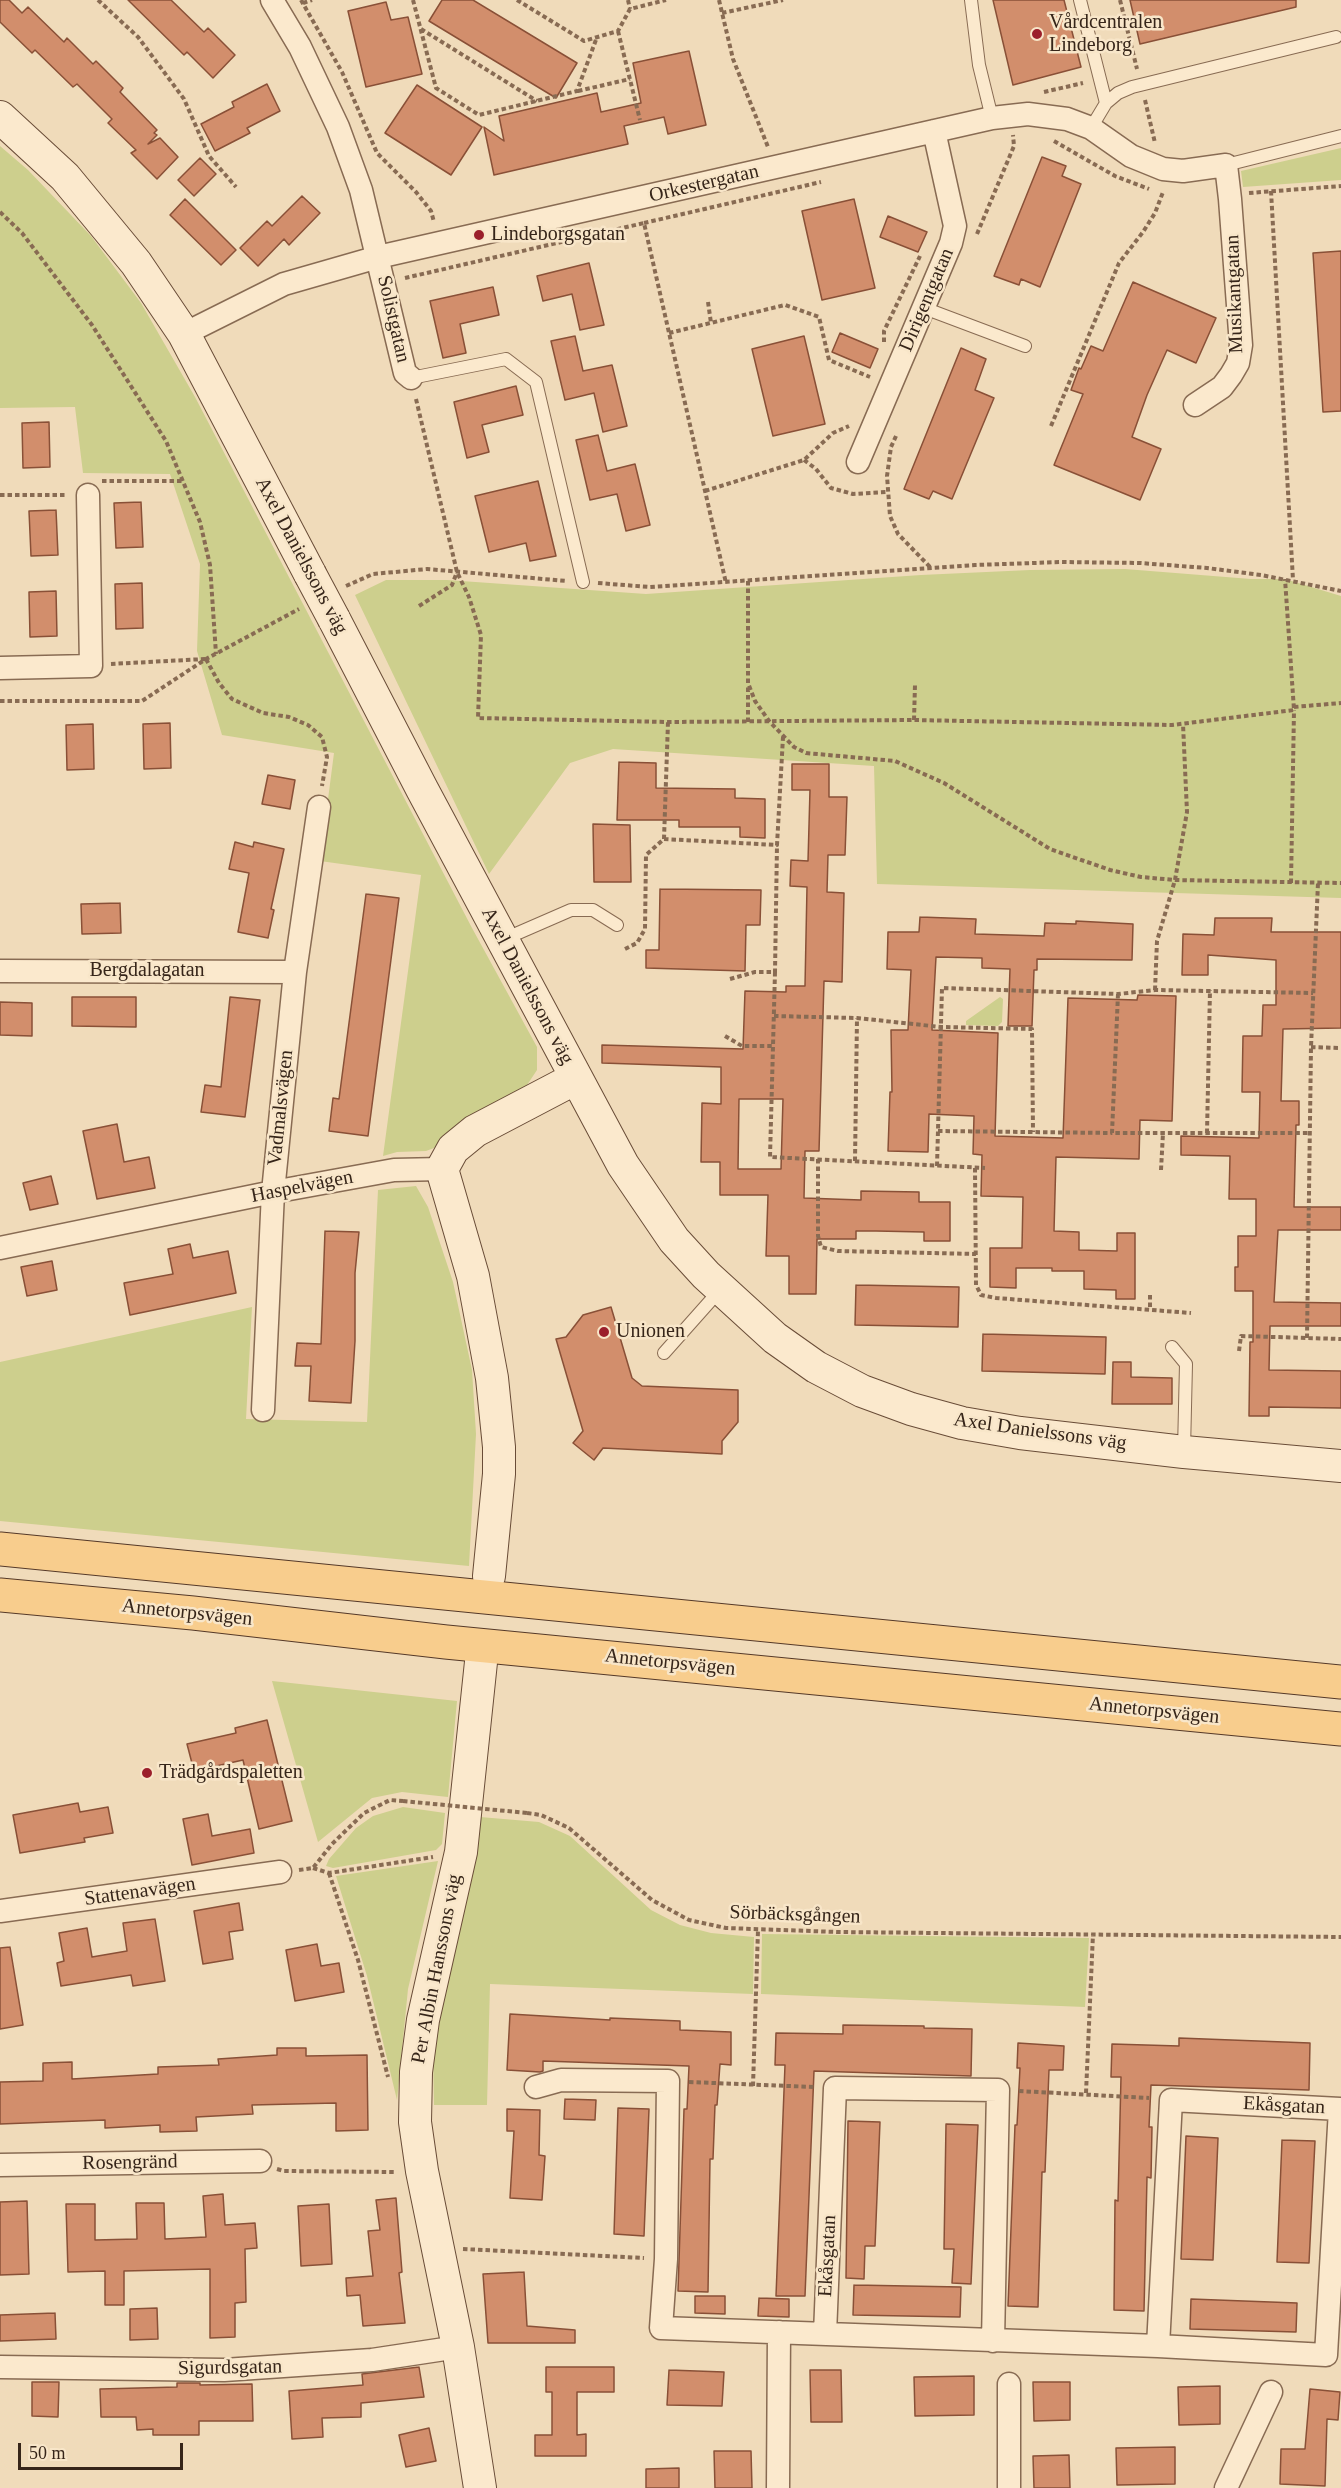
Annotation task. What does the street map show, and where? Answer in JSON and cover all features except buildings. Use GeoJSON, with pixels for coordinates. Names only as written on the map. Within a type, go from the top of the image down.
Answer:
{"type":"FeatureCollection","features":[{"type":"Feature","properties":{"kind":"main road"},"geometry":{"type":"LineString","coordinates":[[0,1549],[1341,1682]]}},
{"type":"Feature","properties":{"kind":"main road","name":"Annetorpsvägen"},"geometry":{"type":"LineString","coordinates":[[0,1595],[193,1613],[446,1642],[1341,1729]]}},
{"type":"Feature","properties":{"kind":"main road"},"geometry":{"type":"LineString","coordinates":[[1093,1657],[1341,1670]]}},
{"type":"Feature","properties":{"kind":"main road"},"geometry":{"type":"LineString","coordinates":[[1213,1717],[1341,1737]]}},
{"type":"Feature","properties":{"kind":"street"},"geometry":{"type":"LineString","coordinates":[[272,0],[300,47],[338,127],[361,190],[378,257]]}},
{"type":"Feature","properties":{"kind":"street","name":"Orkestergatan"},"geometry":{"type":"LineString","coordinates":[[184,334],[284,284],[378,257],[934,131],[1002,123],[1028,114],[1067,119],[1091,128],[1131,156],[1162,169],[1183,171],[1226,165]]}},
{"type":"Feature","properties":{"kind":"street","name":"Axel Danielssons väg"},"geometry":{"type":"LineString","coordinates":[[0,117],[65,177],[92,207],[136,263],[184,334],[502,940],[623,1165],[674,1240],[721,1289],[775,1338],[816,1368],[862,1391],[911,1409],[962,1423],[1020,1433],[1184,1452],[1341,1466]]}},
{"type":"Feature","properties":{"kind":"street","name":"Dirigentgatan"},"geometry":{"type":"LineString","coordinates":[[858,462],[951,243],[955,226],[934,131]]}},
{"type":"Feature","properties":{"kind":"street","name":"Musikantgatan"},"geometry":{"type":"LineString","coordinates":[[1195,405],[1222,387],[1238,363],[1240,345],[1226,165]]}},
{"type":"Feature","properties":{"kind":"street","name":"Solistgatan"},"geometry":{"type":"LineString","coordinates":[[378,257],[405,373],[411,378]]}},
{"type":"Feature","properties":{"kind":"street"},"geometry":{"type":"LineString","coordinates":[[0,668],[91,666],[88,495]]}},
{"type":"Feature","properties":{"kind":"street","name":"Vadmalsvägen"},"geometry":{"type":"LineString","coordinates":[[263,1410],[273,1192],[295,972],[319,807]]}},
{"type":"Feature","properties":{"kind":"street","name":"Bergdalagatan"},"geometry":{"type":"LineString","coordinates":[[0,971],[295,972]]}},
{"type":"Feature","properties":{"kind":"street"},"geometry":{"type":"LineString","coordinates":[[489,1576],[498,1498],[499,1465],[492,1378],[473,1276],[442,1169],[453,1149],[475,1131],[576,1078]]}},
{"type":"Feature","properties":{"kind":"street","name":"Haspelvägen"},"geometry":{"type":"LineString","coordinates":[[0,1248],[273,1192],[394,1170],[442,1169]]}},
{"type":"Feature","properties":{"kind":"street","name":"Per Albin Hanssons väg"},"geometry":{"type":"LineString","coordinates":[[480,2488],[458,2347],[422,2171],[415,2122],[416,2072],[423,2020],[461,1852],[481,1662]]}},
{"type":"Feature","properties":{"kind":"street","name":"Stattenavägen"},"geometry":{"type":"LineString","coordinates":[[0,1911],[280,1872]]}},
{"type":"Feature","properties":{"kind":"street"},"geometry":{"type":"LineString","coordinates":[[536,2086],[561,2080],[668,2081]]}},
{"type":"Feature","properties":{"kind":"street","name":"Ekåsgatan"},"geometry":{"type":"LineString","coordinates":[[668,2081],[666,2259],[661,2328],[1158,2346],[1326,2355],[1340,2109],[1171,2100]]}},
{"type":"Feature","properties":{"kind":"street"},"geometry":{"type":"LineString","coordinates":[[836,2088],[998,2090],[993,2341]]}},
{"type":"Feature","properties":{"kind":"street","name":"Ekåsgatan"},"geometry":{"type":"LineString","coordinates":[[825,2334],[836,2088]]}},
{"type":"Feature","properties":{"kind":"street"},"geometry":{"type":"LineString","coordinates":[[1158,2346],[1171,2100]]}},
{"type":"Feature","properties":{"kind":"street","name":"Rosengränd"},"geometry":{"type":"LineString","coordinates":[[0,2165],[260,2161]]}},
{"type":"Feature","properties":{"kind":"street"},"geometry":{"type":"LineString","coordinates":[[778,2488],[779,2332]]}},
{"type":"Feature","properties":{"kind":"street","name":"Sigurdsgatan"},"geometry":{"type":"LineString","coordinates":[[0,2367],[224,2370],[372,2360],[458,2347]]}},
{"type":"Feature","properties":{"kind":"street"},"geometry":{"type":"LineString","coordinates":[[1009,2384],[1009,2488]]}},
{"type":"Feature","properties":{"kind":"street"},"geometry":{"type":"LineString","coordinates":[[1227,2488],[1271,2392]]}},
{"type":"Feature","properties":{"kind":"lane"},"geometry":{"type":"LineString","coordinates":[[971,0],[979,65],[1002,123]]}},
{"type":"Feature","properties":{"kind":"lane"},"geometry":{"type":"LineString","coordinates":[[1080,0],[1106,103]]}},
{"type":"Feature","properties":{"kind":"lane"},"geometry":{"type":"LineString","coordinates":[[1091,128],[1106,103],[1118,93],[1132,87],[1336,37]]}},
{"type":"Feature","properties":{"kind":"lane"},"geometry":{"type":"LineString","coordinates":[[1226,165],[1341,136]]}},
{"type":"Feature","properties":{"kind":"lane"},"geometry":{"type":"LineString","coordinates":[[924,308],[1025,346]]}},
{"type":"Feature","properties":{"kind":"lane"},"geometry":{"type":"LineString","coordinates":[[411,378],[506,359],[536,382],[583,582]]}},
{"type":"Feature","properties":{"kind":"lane"},"geometry":{"type":"LineString","coordinates":[[502,940],[570,910],[593,910],[617,925]]}},
{"type":"Feature","properties":{"kind":"lane"},"geometry":{"type":"LineString","coordinates":[[664,1353],[721,1289]]}},
{"type":"Feature","properties":{"kind":"lane"},"geometry":{"type":"LineString","coordinates":[[1172,1347],[1185,1364],[1184,1452]]}},
{"type":"Feature","properties":{"kind":"path"},"geometry":{"type":"LineString","coordinates":[[98,0],[145,46],[184,99],[209,156],[236,187]]}},
{"type":"Feature","properties":{"kind":"path"},"geometry":{"type":"LineString","coordinates":[[312,0],[302,1],[342,72],[377,153],[416,192],[431,211],[436,228]]}},
{"type":"Feature","properties":{"kind":"path"},"geometry":{"type":"LineString","coordinates":[[413,0],[436,88],[479,115],[630,79]]}},
{"type":"Feature","properties":{"kind":"path"},"geometry":{"type":"LineString","coordinates":[[517,0],[584,41],[618,31]]}},
{"type":"Feature","properties":{"kind":"path"},"geometry":{"type":"LineString","coordinates":[[628,0],[630,9],[618,31],[640,120]]}},
{"type":"Feature","properties":{"kind":"path"},"geometry":{"type":"LineString","coordinates":[[630,9],[666,0]]}},
{"type":"Feature","properties":{"kind":"path"},"geometry":{"type":"LineString","coordinates":[[719,0],[733,59],[776,168]]}},
{"type":"Feature","properties":{"kind":"path"},"geometry":{"type":"LineString","coordinates":[[722,12],[783,0]]}},
{"type":"Feature","properties":{"kind":"path"},"geometry":{"type":"LineString","coordinates":[[1120,0],[1138,69]]}},
{"type":"Feature","properties":{"kind":"path"},"geometry":{"type":"LineString","coordinates":[[420,28],[537,101]]}},
{"type":"Feature","properties":{"kind":"path"},"geometry":{"type":"LineString","coordinates":[[577,91],[597,37]]}},
{"type":"Feature","properties":{"kind":"path"},"geometry":{"type":"LineString","coordinates":[[1144,95],[1157,152]]}},
{"type":"Feature","properties":{"kind":"path"},"geometry":{"type":"LineString","coordinates":[[974,241],[1014,146],[1012,138],[1002,123]]}},
{"type":"Feature","properties":{"kind":"path"},"geometry":{"type":"LineString","coordinates":[[1012,138],[1025,136]]}},
{"type":"Feature","properties":{"kind":"path"},"geometry":{"type":"LineString","coordinates":[[1052,141],[1061,143],[1115,176],[1135,185],[1170,193]]}},
{"type":"Feature","properties":{"kind":"path"},"geometry":{"type":"LineString","coordinates":[[384,282],[828,180]]}},
{"type":"Feature","properties":{"kind":"path"},"geometry":{"type":"LineString","coordinates":[[1230,194],[1341,186]]}},
{"type":"Feature","properties":{"kind":"path"},"geometry":{"type":"LineString","coordinates":[[1271,191],[1293,580]]}},
{"type":"Feature","properties":{"kind":"path"},"geometry":{"type":"LineString","coordinates":[[1051,426],[1119,262],[1155,213],[1163,192]]}},
{"type":"Feature","properties":{"kind":"path"},"geometry":{"type":"LineString","coordinates":[[0,212],[22,233],[92,325],[166,441],[200,522],[208,554],[216,654]]}},
{"type":"Feature","properties":{"kind":"path"},"geometry":{"type":"LineString","coordinates":[[644,223],[726,583]]}},
{"type":"Feature","properties":{"kind":"path"},"geometry":{"type":"LineString","coordinates":[[880,351],[884,343],[884,331],[923,250]]}},
{"type":"Feature","properties":{"kind":"path"},"geometry":{"type":"LineString","coordinates":[[708,302],[711,323]]}},
{"type":"Feature","properties":{"kind":"path"},"geometry":{"type":"LineString","coordinates":[[669,333],[786,305],[819,317],[829,360],[870,377]]}},
{"type":"Feature","properties":{"kind":"path"},"geometry":{"type":"LineString","coordinates":[[866,387],[873,369]]}},
{"type":"Feature","properties":{"kind":"path"},"geometry":{"type":"LineString","coordinates":[[411,378],[457,572],[470,597],[481,635],[478,718],[668,722],[914,720],[1183,724],[1341,703]]}},
{"type":"Feature","properties":{"kind":"path"},"geometry":{"type":"LineString","coordinates":[[705,491],[804,460],[833,433],[850,426],[854,416]]}},
{"type":"Feature","properties":{"kind":"path"},"geometry":{"type":"LineString","coordinates":[[900,425],[891,447],[886,492],[890,516],[898,534],[932,568]]}},
{"type":"Feature","properties":{"kind":"path"},"geometry":{"type":"LineString","coordinates":[[804,460],[816,469],[831,488],[853,494],[886,492]]}},
{"type":"Feature","properties":{"kind":"path"},"geometry":{"type":"LineString","coordinates":[[0,701],[142,701],[206,659],[327,605],[373,574],[400,570],[427,569],[650,587],[932,568],[1062,562],[1140,563],[1218,569],[1293,580],[1341,591]]}},
{"type":"Feature","properties":{"kind":"path"},"geometry":{"type":"LineString","coordinates":[[418,606],[452,585],[457,572]]}},
{"type":"Feature","properties":{"kind":"path"},"geometry":{"type":"LineString","coordinates":[[1285,579],[1294,708],[1291,883]]}},
{"type":"Feature","properties":{"kind":"path"},"geometry":{"type":"LineString","coordinates":[[748,581],[748,722]]}},
{"type":"Feature","properties":{"kind":"path"},"geometry":{"type":"LineString","coordinates":[[91,666],[206,659]]}},
{"type":"Feature","properties":{"kind":"path"},"geometry":{"type":"LineString","coordinates":[[206,659],[219,683],[232,699],[263,713],[289,717],[308,724],[322,737],[327,757],[319,807]]}},
{"type":"Feature","properties":{"kind":"path"},"geometry":{"type":"LineString","coordinates":[[748,683],[755,701],[769,721],[794,747],[806,753],[895,760],[944,783],[1050,849],[1110,870],[1141,877],[1175,880],[1341,883]]}},
{"type":"Feature","properties":{"kind":"path"},"geometry":{"type":"LineString","coordinates":[[914,720],[915,685]]}},
{"type":"Feature","properties":{"kind":"path"},"geometry":{"type":"LineString","coordinates":[[664,839],[668,722]]}},
{"type":"Feature","properties":{"kind":"path"},"geometry":{"type":"LineString","coordinates":[[1155,990],[1157,941],[1175,880],[1187,812],[1183,724]]}},
{"type":"Feature","properties":{"kind":"path"},"geometry":{"type":"LineString","coordinates":[[784,736],[777,845],[770,1157],[985,1168]]}},
{"type":"Feature","properties":{"kind":"path"},"geometry":{"type":"LineString","coordinates":[[625,949],[638,943],[645,929],[646,855],[664,839],[777,845]]}},
{"type":"Feature","properties":{"kind":"path"},"geometry":{"type":"LineString","coordinates":[[1307,1338],[1311,1047],[1318,883]]}},
{"type":"Feature","properties":{"kind":"path"},"geometry":{"type":"LineString","coordinates":[[730,979],[755,972],[775,972]]}},
{"type":"Feature","properties":{"kind":"path"},"geometry":{"type":"LineString","coordinates":[[937,1166],[942,988],[1118,994],[1155,990],[1313,993]]}},
{"type":"Feature","properties":{"kind":"path"},"geometry":{"type":"LineString","coordinates":[[1207,1133],[1210,990]]}},
{"type":"Feature","properties":{"kind":"path"},"geometry":{"type":"LineString","coordinates":[[1112,1133],[1118,994]]}},
{"type":"Feature","properties":{"kind":"path"},"geometry":{"type":"LineString","coordinates":[[774,1016],[856,1018],[941,1027],[1032,1029],[1032,1132]]}},
{"type":"Feature","properties":{"kind":"path"},"geometry":{"type":"LineString","coordinates":[[855,1161],[856,1018]]}},
{"type":"Feature","properties":{"kind":"path"},"geometry":{"type":"LineString","coordinates":[[725,1036],[742,1046],[773,1046]]}},
{"type":"Feature","properties":{"kind":"path"},"geometry":{"type":"LineString","coordinates":[[1311,1047],[1341,1048]]}},
{"type":"Feature","properties":{"kind":"path"},"geometry":{"type":"LineString","coordinates":[[938,1131],[1310,1133]]}},
{"type":"Feature","properties":{"kind":"path"},"geometry":{"type":"LineString","coordinates":[[1161,1170],[1163,1133]]}},
{"type":"Feature","properties":{"kind":"path"},"geometry":{"type":"LineString","coordinates":[[818,1159],[818,1236],[821,1247],[838,1251],[976,1254]]}},
{"type":"Feature","properties":{"kind":"path"},"geometry":{"type":"LineString","coordinates":[[975,1168],[976,1285],[981,1295],[1191,1313]]}},
{"type":"Feature","properties":{"kind":"path"},"geometry":{"type":"LineString","coordinates":[[1150,1295],[1150,1310]]}},
{"type":"Feature","properties":{"kind":"path"},"geometry":{"type":"LineString","coordinates":[[1239,1351],[1241,1336],[1341,1339]]}},
{"type":"Feature","properties":{"kind":"path","name":"Sörbäcksgången"},"geometry":{"type":"LineString","coordinates":[[329,1874],[313,1868],[332,1844],[364,1813],[390,1800],[541,1815],[569,1828],[644,1893],[679,1915],[705,1924],[758,1930],[1341,1937]]}},
{"type":"Feature","properties":{"kind":"path"},"geometry":{"type":"LineString","coordinates":[[390,2084],[358,1960],[329,1874],[461,1852]]}},
{"type":"Feature","properties":{"kind":"path"},"geometry":{"type":"LineString","coordinates":[[753,2086],[758,1930]]}},
{"type":"Feature","properties":{"kind":"path"},"geometry":{"type":"LineString","coordinates":[[1086,2093],[1093,1934]]}},
{"type":"Feature","properties":{"kind":"path"},"geometry":{"type":"LineString","coordinates":[[668,2081],[836,2088]]}},
{"type":"Feature","properties":{"kind":"path"},"geometry":{"type":"LineString","coordinates":[[998,2090],[1086,2093],[1171,2100]]}},
{"type":"Feature","properties":{"kind":"path"},"geometry":{"type":"LineString","coordinates":[[260,2161],[284,2171],[405,2172]]}},
{"type":"Feature","properties":{"kind":"path"},"geometry":{"type":"LineString","coordinates":[[456,2248],[666,2259]]}},
{"type":"Feature","properties":{"kind":"green space"},"geometry":{"type":"Polygon","coordinates":[[[0,146],[28,170],[91,236],[141,303],[195,397],[472,928],[537,1047],[537,1070],[527,1085],[516,1094],[457,1124],[434,1148],[383,1156],[421,875],[320,861],[334,753],[222,735],[197,651],[200,564],[170,474],[83,473],[75,407],[0,408],[0,146]]]}},
{"type":"Feature","properties":{"kind":"green space"},"geometry":{"type":"Polygon","coordinates":[[[1341,148],[1341,180],[1243,187],[1241,171],[1341,148]]]}},
{"type":"Feature","properties":{"kind":"green space"},"geometry":{"type":"Polygon","coordinates":[[[1125,569],[1251,579],[1285,579],[1341,596],[1341,898],[877,884],[874,766],[613,749],[570,763],[489,874],[355,595],[386,580],[447,580],[646,594],[921,575],[1125,569]]]}},
{"type":"Feature","properties":{"kind":"green space"},"geometry":{"type":"Polygon","coordinates":[[[1000,997],[1003,999],[1002,1022],[998,1026],[966,1025],[966,1021],[1000,997]]]}},
{"type":"Feature","properties":{"kind":"green space"},"geometry":{"type":"Polygon","coordinates":[[[416,1186],[428,1207],[453,1282],[472,1370],[476,1434],[469,1566],[0,1521],[0,1362],[252,1307],[246,1419],[367,1422],[378,1190],[416,1186]]]}},
{"type":"Feature","properties":{"kind":"green space"},"geometry":{"type":"Polygon","coordinates":[[[272,1681],[457,1701],[448,1797],[402,1792],[372,1798],[318,1842],[272,1681]]]}},
{"type":"Feature","properties":{"kind":"green space"},"geometry":{"type":"Polygon","coordinates":[[[403,1807],[445,1813],[442,1844],[436,1850],[333,1868],[326,1866],[329,1859],[356,1828],[373,1816],[403,1807]]]}},
{"type":"Feature","properties":{"kind":"green space"},"geometry":{"type":"Polygon","coordinates":[[[480,1817],[539,1822],[570,1836],[651,1910],[680,1925],[711,1933],[754,1937],[753,1994],[490,1984],[487,2105],[434,2105],[433,2052],[480,1817]]]}},
{"type":"Feature","properties":{"kind":"green space"},"geometry":{"type":"Polygon","coordinates":[[[438,1861],[408,1989],[397,2100],[367,1976],[336,1876],[438,1861]]]}},
{"type":"Feature","properties":{"kind":"green space"},"geometry":{"type":"Polygon","coordinates":[[[762,1934],[1089,1938],[1085,2007],[761,1994],[762,1934]]]}},
{"type":"Feature","properties":{"kind":"tunnel"},"geometry":{"type":"LineString","coordinates":[[481,1662],[489,1576]]}},
{"type":"Feature","properties":{"kind":"place","name":"Vårdcentralen Lindeborg"},"geometry":{"type":"Point","coordinates":[1037,34]}},
{"type":"Feature","properties":{"kind":"place","name":"Lindeborgsgatan"},"geometry":{"type":"Point","coordinates":[479,235]}},
{"type":"Feature","properties":{"kind":"place","name":"Unionen"},"geometry":{"type":"Point","coordinates":[604,1332]}},
{"type":"Feature","properties":{"kind":"place","name":"Trädgårdspaletten"},"geometry":{"type":"Point","coordinates":[147,1773]}}]}
